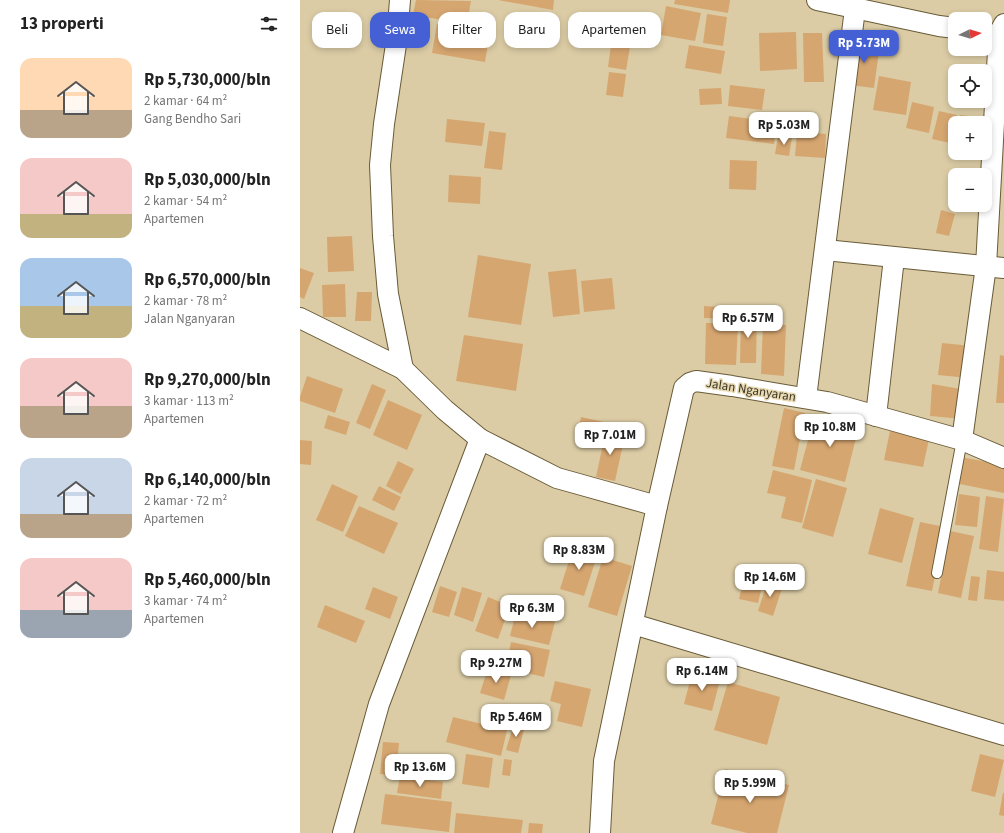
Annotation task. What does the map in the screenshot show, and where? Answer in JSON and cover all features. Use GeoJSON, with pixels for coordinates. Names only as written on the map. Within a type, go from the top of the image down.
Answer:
{"type":"FeatureCollection","features":[{"type":"Feature","properties":{"kind":"street"},"geometry":{"type":"LineString","coordinates":[[400,0],[397,38],[384,124],[380,166],[383,236],[388,294],[403,369]]}},
{"type":"Feature","properties":{"kind":"street"},"geometry":{"type":"LineString","coordinates":[[816,0],[854,4],[948,27]]}},
{"type":"Feature","properties":{"kind":"street"},"geometry":{"type":"LineString","coordinates":[[806,398],[854,4]]}},
{"type":"Feature","properties":{"kind":"street"},"geometry":{"type":"LineString","coordinates":[[962,440],[995,267],[998,30]]}},
{"type":"Feature","properties":{"kind":"street"},"geometry":{"type":"LineString","coordinates":[[824,250],[995,267]]}},
{"type":"Feature","properties":{"kind":"street"},"geometry":{"type":"LineString","coordinates":[[876,416],[894,258]]}},
{"type":"Feature","properties":{"kind":"street"},"geometry":{"type":"LineString","coordinates":[[300,318],[403,369],[445,410],[480,439],[557,478],[657,506]]}},
{"type":"Feature","properties":{"kind":"street","name":"Jalan Nganyaran"},"geometry":{"type":"LineString","coordinates":[[600,833],[604,762],[657,506],[684,388],[690,383],[696,381],[827,402],[962,440],[1004,458]]}},
{"type":"Feature","properties":{"kind":"street"},"geometry":{"type":"LineString","coordinates":[[343,833],[380,704],[480,439]]}},
{"type":"Feature","properties":{"kind":"street"},"geometry":{"type":"LineString","coordinates":[[633,624],[1004,735]]}},
{"type":"Feature","properties":{"kind":"lane"},"geometry":{"type":"LineString","coordinates":[[938,573],[962,440]]}},
{"type":"Feature","properties":{"kind":"building"},"geometry":{"type":"Polygon","coordinates":[[[416,0],[471,1],[469,12],[438,12],[438,19],[430,18],[430,12],[414,12],[416,0]]]}},
{"type":"Feature","properties":{"kind":"building"},"geometry":{"type":"Polygon","coordinates":[[[498,0],[554,0],[553,10],[498,0]]]}},
{"type":"Feature","properties":{"kind":"building"},"geometry":{"type":"Polygon","coordinates":[[[675,0],[730,0],[728,13],[674,4],[675,0]]]}},
{"type":"Feature","properties":{"kind":"building"},"geometry":{"type":"Polygon","coordinates":[[[666,6],[701,13],[695,41],[661,35],[666,6]]]}},
{"type":"Feature","properties":{"kind":"building"},"geometry":{"type":"Polygon","coordinates":[[[707,14],[727,17],[723,46],[703,43],[707,14]]]}},
{"type":"Feature","properties":{"kind":"building"},"geometry":{"type":"Polygon","coordinates":[[[437,24],[438,48],[487,48],[485,62],[432,53],[437,24]]]}},
{"type":"Feature","properties":{"kind":"building"},"geometry":{"type":"Polygon","coordinates":[[[796,32],[797,69],[760,71],[759,33],[796,32]]]}},
{"type":"Feature","properties":{"kind":"building"},"geometry":{"type":"Polygon","coordinates":[[[803,33],[822,33],[824,82],[804,82],[803,33]]]}},
{"type":"Feature","properties":{"kind":"building"},"geometry":{"type":"Polygon","coordinates":[[[855,41],[880,44],[874,88],[849,85],[855,41]]]}},
{"type":"Feature","properties":{"kind":"building"},"geometry":{"type":"Polygon","coordinates":[[[689,45],[725,51],[721,74],[685,68],[689,45]]]}},
{"type":"Feature","properties":{"kind":"building"},"geometry":{"type":"Polygon","coordinates":[[[611,48],[630,48],[626,70],[608,67],[611,48]]]}},
{"type":"Feature","properties":{"kind":"building"},"geometry":{"type":"Polygon","coordinates":[[[609,72],[626,74],[623,97],[606,95],[609,72]]]}},
{"type":"Feature","properties":{"kind":"building"},"geometry":{"type":"Polygon","coordinates":[[[879,76],[911,82],[906,115],[873,110],[879,76]]]}},
{"type":"Feature","properties":{"kind":"building"},"geometry":{"type":"Polygon","coordinates":[[[730,85],[765,89],[762,110],[728,106],[730,85]]]}},
{"type":"Feature","properties":{"kind":"building"},"geometry":{"type":"Polygon","coordinates":[[[721,88],[722,104],[700,105],[699,89],[721,88]]]}},
{"type":"Feature","properties":{"kind":"building"},"geometry":{"type":"Polygon","coordinates":[[[912,102],[934,107],[929,133],[906,128],[912,102]]]}},
{"type":"Feature","properties":{"kind":"building"},"geometry":{"type":"Polygon","coordinates":[[[939,111],[957,115],[948,116],[948,143],[932,139],[939,111]]]}},
{"type":"Feature","properties":{"kind":"building"},"geometry":{"type":"Polygon","coordinates":[[[729,116],[777,122],[774,144],[726,138],[729,116]]]}},
{"type":"Feature","properties":{"kind":"building"},"geometry":{"type":"Polygon","coordinates":[[[447,119],[485,123],[482,146],[445,142],[447,119]]]}},
{"type":"Feature","properties":{"kind":"building"},"geometry":{"type":"Polygon","coordinates":[[[489,131],[506,133],[502,170],[484,168],[489,131]]]}},
{"type":"Feature","properties":{"kind":"building"},"geometry":{"type":"Polygon","coordinates":[[[797,132],[826,134],[825,158],[795,156],[797,132]]]}},
{"type":"Feature","properties":{"kind":"building"},"geometry":{"type":"Polygon","coordinates":[[[778,136],[792,138],[789,156],[775,154],[778,136]]]}},
{"type":"Feature","properties":{"kind":"building"},"geometry":{"type":"Polygon","coordinates":[[[730,160],[757,161],[756,190],[729,189],[730,160]]]}},
{"type":"Feature","properties":{"kind":"building"},"geometry":{"type":"Polygon","coordinates":[[[449,175],[481,177],[480,204],[448,202],[449,175]]]}},
{"type":"Feature","properties":{"kind":"building"},"geometry":{"type":"Polygon","coordinates":[[[941,210],[955,214],[949,236],[936,233],[941,210]]]}},
{"type":"Feature","properties":{"kind":"building"},"geometry":{"type":"Polygon","coordinates":[[[352,236],[354,271],[328,272],[327,237],[352,236]]]}},
{"type":"Feature","properties":{"kind":"building"},"geometry":{"type":"Polygon","coordinates":[[[478,255],[531,264],[521,325],[468,317],[478,255]]]}},
{"type":"Feature","properties":{"kind":"building"},"geometry":{"type":"Polygon","coordinates":[[[300,268],[314,273],[304,299],[300,297],[300,268]]]}},
{"type":"Feature","properties":{"kind":"building"},"geometry":{"type":"Polygon","coordinates":[[[576,269],[580,314],[553,317],[548,272],[576,269]]]}},
{"type":"Feature","properties":{"kind":"building"},"geometry":{"type":"Polygon","coordinates":[[[612,278],[615,309],[584,312],[581,281],[612,278]]]}},
{"type":"Feature","properties":{"kind":"building"},"geometry":{"type":"Polygon","coordinates":[[[345,284],[346,317],[323,317],[322,285],[345,284]]]}},
{"type":"Feature","properties":{"kind":"building"},"geometry":{"type":"Polygon","coordinates":[[[357,292],[372,292],[371,321],[355,321],[357,292]]]}},
{"type":"Feature","properties":{"kind":"building"},"geometry":{"type":"Polygon","coordinates":[[[704,306],[737,308],[736,319],[704,318],[704,306]]]}},
{"type":"Feature","properties":{"kind":"building"},"geometry":{"type":"Polygon","coordinates":[[[741,315],[757,316],[756,363],[740,363],[741,315]]]}},
{"type":"Feature","properties":{"kind":"building"},"geometry":{"type":"Polygon","coordinates":[[[706,323],[738,324],[736,365],[705,364],[706,323]]]}},
{"type":"Feature","properties":{"kind":"building"},"geometry":{"type":"Polygon","coordinates":[[[763,324],[786,325],[784,376],[761,374],[763,324]]]}},
{"type":"Feature","properties":{"kind":"building"},"geometry":{"type":"Polygon","coordinates":[[[464,335],[523,344],[516,391],[456,381],[464,335]]]}},
{"type":"Feature","properties":{"kind":"building"},"geometry":{"type":"Polygon","coordinates":[[[942,343],[972,346],[969,378],[938,375],[942,343]]]}},
{"type":"Feature","properties":{"kind":"building"},"geometry":{"type":"Polygon","coordinates":[[[1000,355],[1004,356],[1004,403],[996,403],[1000,355]]]}},
{"type":"Feature","properties":{"kind":"building"},"geometry":{"type":"Polygon","coordinates":[[[307,376],[343,389],[335,413],[300,401],[307,376]]]}},
{"type":"Feature","properties":{"kind":"building"},"geometry":{"type":"Polygon","coordinates":[[[372,384],[386,390],[370,429],[356,423],[372,384]]]}},
{"type":"Feature","properties":{"kind":"building"},"geometry":{"type":"Polygon","coordinates":[[[932,384],[966,390],[963,419],[930,416],[932,384]]]}},
{"type":"Feature","properties":{"kind":"building"},"geometry":{"type":"Polygon","coordinates":[[[388,400],[422,415],[407,450],[373,435],[388,400]]]}},
{"type":"Feature","properties":{"kind":"building"},"geometry":{"type":"Polygon","coordinates":[[[784,408],[805,413],[794,470],[772,466],[784,408]]]}},
{"type":"Feature","properties":{"kind":"building"},"geometry":{"type":"Polygon","coordinates":[[[815,414],[859,426],[845,482],[800,470],[815,414]]]}},
{"type":"Feature","properties":{"kind":"building"},"geometry":{"type":"Polygon","coordinates":[[[328,415],[350,422],[346,435],[324,428],[328,415]]]}},
{"type":"Feature","properties":{"kind":"building"},"geometry":{"type":"Polygon","coordinates":[[[581,417],[604,422],[600,438],[578,433],[581,417]]]}},
{"type":"Feature","properties":{"kind":"building"},"geometry":{"type":"Polygon","coordinates":[[[606,430],[625,435],[615,481],[596,477],[606,430]]]}},
{"type":"Feature","properties":{"kind":"building"},"geometry":{"type":"Polygon","coordinates":[[[890,431],[929,439],[923,467],[884,460],[890,431]]]}},
{"type":"Feature","properties":{"kind":"building"},"geometry":{"type":"Polygon","coordinates":[[[300,440],[312,441],[311,465],[300,464],[300,440]]]}},
{"type":"Feature","properties":{"kind":"building"},"geometry":{"type":"Polygon","coordinates":[[[960,457],[1004,465],[1004,493],[955,483],[960,457]]]}},
{"type":"Feature","properties":{"kind":"building"},"geometry":{"type":"Polygon","coordinates":[[[398,461],[414,469],[401,494],[386,486],[398,461]]]}},
{"type":"Feature","properties":{"kind":"building"},"geometry":{"type":"Polygon","coordinates":[[[773,470],[812,480],[802,523],[781,518],[786,497],[767,493],[773,470]]]}},
{"type":"Feature","properties":{"kind":"building"},"geometry":{"type":"Polygon","coordinates":[[[816,479],[847,488],[833,537],[802,528],[816,479]]]}},
{"type":"Feature","properties":{"kind":"building"},"geometry":{"type":"Polygon","coordinates":[[[332,484],[358,496],[343,532],[316,520],[332,484]]]}},
{"type":"Feature","properties":{"kind":"building"},"geometry":{"type":"Polygon","coordinates":[[[379,486],[401,497],[394,511],[372,500],[379,486]]]}},
{"type":"Feature","properties":{"kind":"building"},"geometry":{"type":"Polygon","coordinates":[[[959,494],[980,497],[977,527],[955,525],[959,494]]]}},
{"type":"Feature","properties":{"kind":"building"},"geometry":{"type":"Polygon","coordinates":[[[986,496],[1004,499],[998,552],[979,549],[986,496]]]}},
{"type":"Feature","properties":{"kind":"building"},"geometry":{"type":"Polygon","coordinates":[[[359,506],[398,523],[384,554],[345,536],[359,506]]]}},
{"type":"Feature","properties":{"kind":"building"},"geometry":{"type":"Polygon","coordinates":[[[880,508],[914,518],[902,563],[868,554],[880,508]]]}},
{"type":"Feature","properties":{"kind":"building"},"geometry":{"type":"Polygon","coordinates":[[[920,522],[945,527],[932,591],[906,586],[920,522]]]}},
{"type":"Feature","properties":{"kind":"building"},"geometry":{"type":"Polygon","coordinates":[[[950,531],[974,536],[961,598],[938,593],[950,531]]]}},
{"type":"Feature","properties":{"kind":"building"},"geometry":{"type":"Polygon","coordinates":[[[574,545],[598,553],[584,596],[560,589],[574,545]]]}},
{"type":"Feature","properties":{"kind":"building"},"geometry":{"type":"Polygon","coordinates":[[[603,557],[632,566],[617,616],[588,607],[603,557]]]}},
{"type":"Feature","properties":{"kind":"building"},"geometry":{"type":"Polygon","coordinates":[[[987,570],[1004,572],[1004,601],[984,599],[987,570]]]}},
{"type":"Feature","properties":{"kind":"building"},"geometry":{"type":"Polygon","coordinates":[[[745,574],[764,578],[758,603],[739,599],[745,574]]]}},
{"type":"Feature","properties":{"kind":"building"},"geometry":{"type":"Polygon","coordinates":[[[971,576],[980,577],[977,601],[968,600],[971,576]]]}},
{"type":"Feature","properties":{"kind":"building"},"geometry":{"type":"Polygon","coordinates":[[[768,580],[783,585],[773,616],[758,611],[768,580]]]}},
{"type":"Feature","properties":{"kind":"building"},"geometry":{"type":"Polygon","coordinates":[[[440,586],[457,592],[449,617],[432,612],[440,586]]]}},
{"type":"Feature","properties":{"kind":"building"},"geometry":{"type":"Polygon","coordinates":[[[373,587],[398,597],[390,619],[365,609],[373,587]]]}},
{"type":"Feature","properties":{"kind":"building"},"geometry":{"type":"Polygon","coordinates":[[[462,587],[482,593],[473,622],[454,615],[462,587]]]}},
{"type":"Feature","properties":{"kind":"building"},"geometry":{"type":"Polygon","coordinates":[[[488,597],[510,606],[498,639],[475,631],[488,597]]]}},
{"type":"Feature","properties":{"kind":"building"},"geometry":{"type":"Polygon","coordinates":[[[325,605],[365,621],[356,643],[317,627],[325,605]]]}},
{"type":"Feature","properties":{"kind":"building"},"geometry":{"type":"Polygon","coordinates":[[[516,612],[555,622],[549,645],[510,636],[516,612]]]}},
{"type":"Feature","properties":{"kind":"building"},"geometry":{"type":"Polygon","coordinates":[[[511,642],[550,650],[544,677],[506,668],[511,642]]]}},
{"type":"Feature","properties":{"kind":"building"},"geometry":{"type":"Polygon","coordinates":[[[488,668],[511,675],[504,700],[480,693],[488,668]]]}},
{"type":"Feature","properties":{"kind":"building"},"geometry":{"type":"Polygon","coordinates":[[[692,673],[720,680],[712,711],[684,704],[692,673]]]}},
{"type":"Feature","properties":{"kind":"building"},"geometry":{"type":"Polygon","coordinates":[[[555,681],[591,689],[582,727],[557,721],[561,704],[550,701],[555,681]]]}},
{"type":"Feature","properties":{"kind":"building"},"geometry":{"type":"Polygon","coordinates":[[[728,682],[780,697],[767,745],[714,730],[728,682]]]}},
{"type":"Feature","properties":{"kind":"building"},"geometry":{"type":"Polygon","coordinates":[[[453,717],[507,730],[501,756],[446,742],[453,717]]]}},
{"type":"Feature","properties":{"kind":"building"},"geometry":{"type":"Polygon","coordinates":[[[514,723],[525,726],[518,753],[506,750],[514,723]]]}},
{"type":"Feature","properties":{"kind":"building"},"geometry":{"type":"Polygon","coordinates":[[[383,742],[399,743],[396,775],[380,774],[383,742]]]}},
{"type":"Feature","properties":{"kind":"building"},"geometry":{"type":"Polygon","coordinates":[[[466,754],[493,758],[489,788],[462,784],[466,754]]]}},
{"type":"Feature","properties":{"kind":"building"},"geometry":{"type":"Polygon","coordinates":[[[980,754],[1004,760],[995,797],[971,791],[980,754]]]}},
{"type":"Feature","properties":{"kind":"building"},"geometry":{"type":"Polygon","coordinates":[[[421,755],[452,758],[450,780],[419,776],[421,755]]]}},
{"type":"Feature","properties":{"kind":"building"},"geometry":{"type":"Polygon","coordinates":[[[504,759],[512,760],[510,776],[502,775],[504,759]]]}},
{"type":"Feature","properties":{"kind":"building"},"geometry":{"type":"Polygon","coordinates":[[[725,769],[789,785],[777,833],[747,833],[711,824],[725,769]]]}},
{"type":"Feature","properties":{"kind":"building"},"geometry":{"type":"Polygon","coordinates":[[[400,776],[443,782],[441,799],[397,793],[400,776]]]}},
{"type":"Feature","properties":{"kind":"building"},"geometry":{"type":"Polygon","coordinates":[[[1004,793],[1004,816],[999,815],[1004,793]]]}},
{"type":"Feature","properties":{"kind":"building"},"geometry":{"type":"Polygon","coordinates":[[[385,794],[452,802],[449,832],[381,824],[385,794]]]}},
{"type":"Feature","properties":{"kind":"building"},"geometry":{"type":"Polygon","coordinates":[[[456,813],[523,820],[521,833],[454,833],[456,813]]]}},
{"type":"Feature","properties":{"kind":"building"},"geometry":{"type":"Polygon","coordinates":[[[529,823],[543,824],[542,833],[528,833],[529,823]]]}}]}
